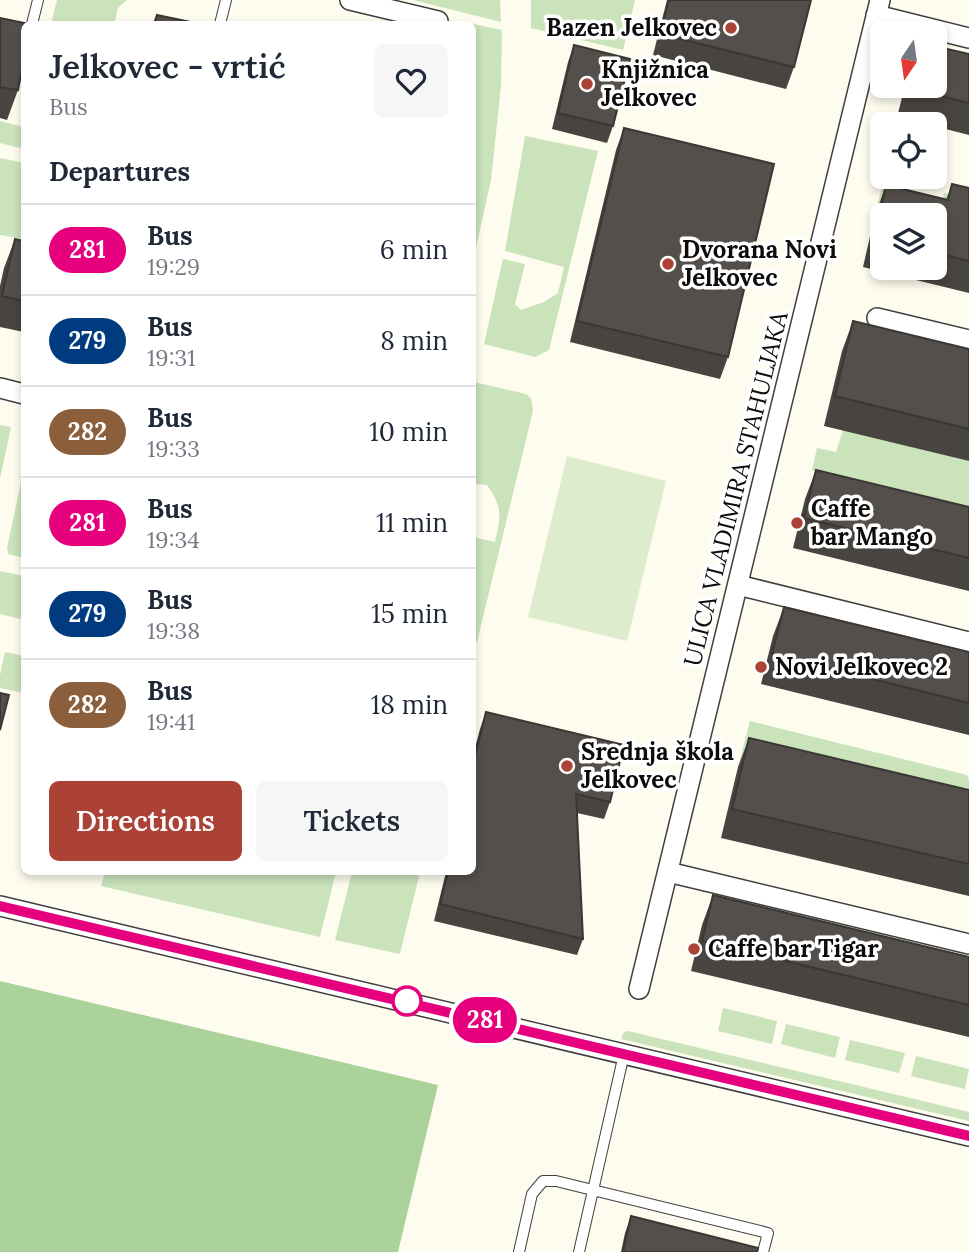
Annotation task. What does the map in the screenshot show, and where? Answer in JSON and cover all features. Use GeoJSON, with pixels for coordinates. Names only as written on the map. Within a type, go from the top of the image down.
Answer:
{"type":"FeatureCollection","features":[{"type":"Feature","properties":{"kind":"street"},"geometry":{"type":"LineString","coordinates":[[350,0],[410,20],[438,21]]}},
{"type":"Feature","properties":{"kind":"street"},"geometry":{"type":"LineString","coordinates":[[878,7],[969,38]]}},
{"type":"Feature","properties":{"kind":"street","name":"ULICA VLADIMIRA STAHULJAKA"},"geometry":{"type":"LineString","coordinates":[[639,989],[878,7]]}},
{"type":"Feature","properties":{"kind":"street"},"geometry":{"type":"LineString","coordinates":[[877,318],[969,340]]}},
{"type":"Feature","properties":{"kind":"street"},"geometry":{"type":"LineString","coordinates":[[0,388],[21,393]]}},
{"type":"Feature","properties":{"kind":"street"},"geometry":{"type":"LineString","coordinates":[[738,585],[969,642]]}},
{"type":"Feature","properties":{"kind":"street"},"geometry":{"type":"LineString","coordinates":[[668,872],[969,944]]}},
{"type":"Feature","properties":{"kind":"street"},"geometry":{"type":"LineString","coordinates":[[0,906],[969,1136]]}},
{"type":"Feature","properties":{"kind":"lane"},"geometry":{"type":"LineString","coordinates":[[33,21],[38,0]]}},
{"type":"Feature","properties":{"kind":"lane"},"geometry":{"type":"LineString","coordinates":[[221,21],[226,0]]}},
{"type":"Feature","properties":{"kind":"lane"},"geometry":{"type":"LineString","coordinates":[[579,1252],[624,1054]]}},
{"type":"Feature","properties":{"kind":"lane"},"geometry":{"type":"LineString","coordinates":[[519,1252],[532,1194],[543,1181],[556,1181],[768,1233],[763,1252]]}},
{"type":"Feature","properties":{"kind":"green space"},"geometry":{"type":"Polygon","coordinates":[[[57,0],[127,0],[118,8],[115,21],[52,21],[57,0]]]}},
{"type":"Feature","properties":{"kind":"green space"},"geometry":{"type":"Polygon","coordinates":[[[413,0],[500,0],[501,22],[413,0]]]}},
{"type":"Feature","properties":{"kind":"green space"},"geometry":{"type":"Polygon","coordinates":[[[531,0],[635,0],[623,50],[531,28],[531,0]]]}},
{"type":"Feature","properties":{"kind":"green space"},"geometry":{"type":"Polygon","coordinates":[[[476,25],[502,30],[501,86],[491,180],[476,248],[476,25]]]}},
{"type":"Feature","properties":{"kind":"green space"},"geometry":{"type":"Polygon","coordinates":[[[0,121],[21,126],[21,148],[0,143],[0,121]]]}},
{"type":"Feature","properties":{"kind":"green space"},"geometry":{"type":"Polygon","coordinates":[[[525,136],[598,151],[549,350],[535,357],[484,344],[503,259],[525,264],[515,304],[521,310],[544,302],[558,293],[564,267],[505,251],[525,136]]]}},
{"type":"Feature","properties":{"kind":"green space"},"geometry":{"type":"Polygon","coordinates":[[[0,158],[21,162],[21,238],[0,235],[0,158]]]}},
{"type":"Feature","properties":{"kind":"green space"},"geometry":{"type":"Polygon","coordinates":[[[881,189],[905,189],[902,203],[878,203],[881,189]]]}},
{"type":"Feature","properties":{"kind":"green space"},"geometry":{"type":"Polygon","coordinates":[[[944,193],[951,195],[947,211],[947,203],[941,203],[944,193]]]}},
{"type":"Feature","properties":{"kind":"green space"},"geometry":{"type":"Polygon","coordinates":[[[21,253],[21,272],[17,271],[21,253]]]}},
{"type":"Feature","properties":{"kind":"green space"},"geometry":{"type":"Polygon","coordinates":[[[476,382],[526,394],[531,398],[533,411],[477,642],[476,538],[495,542],[499,518],[496,500],[487,485],[476,484],[476,382]]]}},
{"type":"Feature","properties":{"kind":"green space"},"geometry":{"type":"Polygon","coordinates":[[[0,425],[11,427],[0,479],[0,425]]]}},
{"type":"Feature","properties":{"kind":"green space"},"geometry":{"type":"Polygon","coordinates":[[[843,430],[969,461],[969,508],[812,470],[817,448],[836,452],[843,430]]]}},
{"type":"Feature","properties":{"kind":"green space"},"geometry":{"type":"Polygon","coordinates":[[[567,456],[666,481],[627,641],[528,617],[567,456]]]}},
{"type":"Feature","properties":{"kind":"green space"},"geometry":{"type":"Polygon","coordinates":[[[21,482],[21,557],[8,554],[21,482]]]}},
{"type":"Feature","properties":{"kind":"green space"},"geometry":{"type":"Polygon","coordinates":[[[0,571],[21,575],[21,619],[0,614],[0,571]]]}},
{"type":"Feature","properties":{"kind":"green space"},"geometry":{"type":"Polygon","coordinates":[[[5,652],[21,655],[21,692],[0,688],[5,652]]]}},
{"type":"Feature","properties":{"kind":"green space"},"geometry":{"type":"Polygon","coordinates":[[[750,721],[967,775],[969,822],[738,767],[750,721]]]}},
{"type":"Feature","properties":{"kind":"green space"},"geometry":{"type":"Polygon","coordinates":[[[104,875],[335,875],[320,937],[101,886],[104,875]]]}},
{"type":"Feature","properties":{"kind":"green space"},"geometry":{"type":"Polygon","coordinates":[[[351,875],[419,875],[400,954],[335,940],[351,875]]]}},
{"type":"Feature","properties":{"kind":"green space"},"geometry":{"type":"Polygon","coordinates":[[[0,981],[438,1085],[398,1252],[0,1252],[0,981]]]}},
{"type":"Feature","properties":{"kind":"green space"},"geometry":{"type":"Polygon","coordinates":[[[723,1008],[777,1021],[772,1044],[718,1031],[723,1008]]]}},
{"type":"Feature","properties":{"kind":"green space"},"geometry":{"type":"Polygon","coordinates":[[[786,1024],[840,1037],[835,1058],[781,1044],[786,1024]]]}},
{"type":"Feature","properties":{"kind":"green space"},"geometry":{"type":"Polygon","coordinates":[[[624,1032],[969,1112],[969,1121],[621,1039],[624,1032]]]}},
{"type":"Feature","properties":{"kind":"green space"},"geometry":{"type":"Polygon","coordinates":[[[850,1040],[905,1053],[899,1073],[845,1060],[850,1040]]]}},
{"type":"Feature","properties":{"kind":"green space"},"geometry":{"type":"Polygon","coordinates":[[[916,1056],[969,1069],[965,1089],[911,1076],[916,1056]]]}},
{"type":"Feature","properties":{"kind":"building","name":"Bazen Jelkovec"},"geometry":{"type":"Polygon","coordinates":[[[669,0],[811,0],[794,67],[660,34],[669,0]]]}},
{"type":"Feature","properties":{"kind":"building"},"geometry":{"type":"Polygon","coordinates":[[[157,15],[186,21],[155,21],[157,15]]]}},
{"type":"Feature","properties":{"kind":"building"},"geometry":{"type":"Polygon","coordinates":[[[0,18],[21,22],[21,74],[18,90],[0,87],[0,18]]]}},
{"type":"Feature","properties":{"kind":"building"},"geometry":{"type":"Polygon","coordinates":[[[574,45],[630,59],[613,126],[558,113],[574,45]]]}},
{"type":"Feature","properties":{"kind":"building"},"geometry":{"type":"Polygon","coordinates":[[[947,49],[969,54],[969,103],[947,98],[947,49]]]}},
{"type":"Feature","properties":{"kind":"building","name":"Dvorana Novi Jelkovec"},"geometry":{"type":"Polygon","coordinates":[[[624,128],[774,164],[728,357],[577,321],[624,128]]]}},
{"type":"Feature","properties":{"kind":"building"},"geometry":{"type":"Polygon","coordinates":[[[952,184],[969,188],[969,261],[947,255],[947,203],[882,203],[885,189],[903,189],[948,200],[952,184]]]}},
{"type":"Feature","properties":{"kind":"building"},"geometry":{"type":"Polygon","coordinates":[[[15,239],[21,240],[21,300],[2,296],[15,239]]]}},
{"type":"Feature","properties":{"kind":"building"},"geometry":{"type":"Polygon","coordinates":[[[853,321],[969,349],[969,429],[835,396],[853,321]]]}},
{"type":"Feature","properties":{"kind":"building"},"geometry":{"type":"Polygon","coordinates":[[[816,470],[969,507],[969,558],[804,518],[816,470]]]}},
{"type":"Feature","properties":{"kind":"building"},"geometry":{"type":"Polygon","coordinates":[[[784,607],[969,652],[969,703],[772,654],[784,607]]]}},
{"type":"Feature","properties":{"kind":"building"},"geometry":{"type":"Polygon","coordinates":[[[0,693],[9,695],[0,730],[0,693]]]}},
{"type":"Feature","properties":{"kind":"building"},"geometry":{"type":"Polygon","coordinates":[[[486,712],[624,745],[610,802],[576,794],[583,939],[440,904],[447,875],[476,875],[476,752],[486,712]]]}},
{"type":"Feature","properties":{"kind":"building"},"geometry":{"type":"Polygon","coordinates":[[[749,738],[969,790],[969,864],[732,809],[749,738]]]}},
{"type":"Feature","properties":{"kind":"building"},"geometry":{"type":"Polygon","coordinates":[[[713,895],[969,957],[969,1005],[702,941],[713,895]]]}},
{"type":"Feature","properties":{"kind":"building"},"geometry":{"type":"Polygon","coordinates":[[[631,1216],[758,1248],[757,1252],[623,1252],[631,1216]]]}},
{"type":"Feature","properties":{"kind":"bus line","name":"281"},"geometry":{"type":"LineString","coordinates":[[0,906],[969,1136]]}},
{"type":"Feature","properties":{"kind":"place","name":"Bazen Jelkovec"},"geometry":{"type":"Point","coordinates":[731,28]}},
{"type":"Feature","properties":{"kind":"place","name":"Knjižnica Jelkovec"},"geometry":{"type":"Point","coordinates":[587,84]}},
{"type":"Feature","properties":{"kind":"place","name":"Dvorana Novi Jelkovec"},"geometry":{"type":"Point","coordinates":[668,264]}},
{"type":"Feature","properties":{"kind":"place","name":"Caffe bar Mango"},"geometry":{"type":"Point","coordinates":[797,523]}},
{"type":"Feature","properties":{"kind":"place","name":"Novi Jelkovec 2"},"geometry":{"type":"Point","coordinates":[761,667]}},
{"type":"Feature","properties":{"kind":"place","name":"Srednja škola Jelkovec"},"geometry":{"type":"Point","coordinates":[567,766]}},
{"type":"Feature","properties":{"kind":"place","name":"Caffe bar Tigar"},"geometry":{"type":"Point","coordinates":[694,949]}}]}
